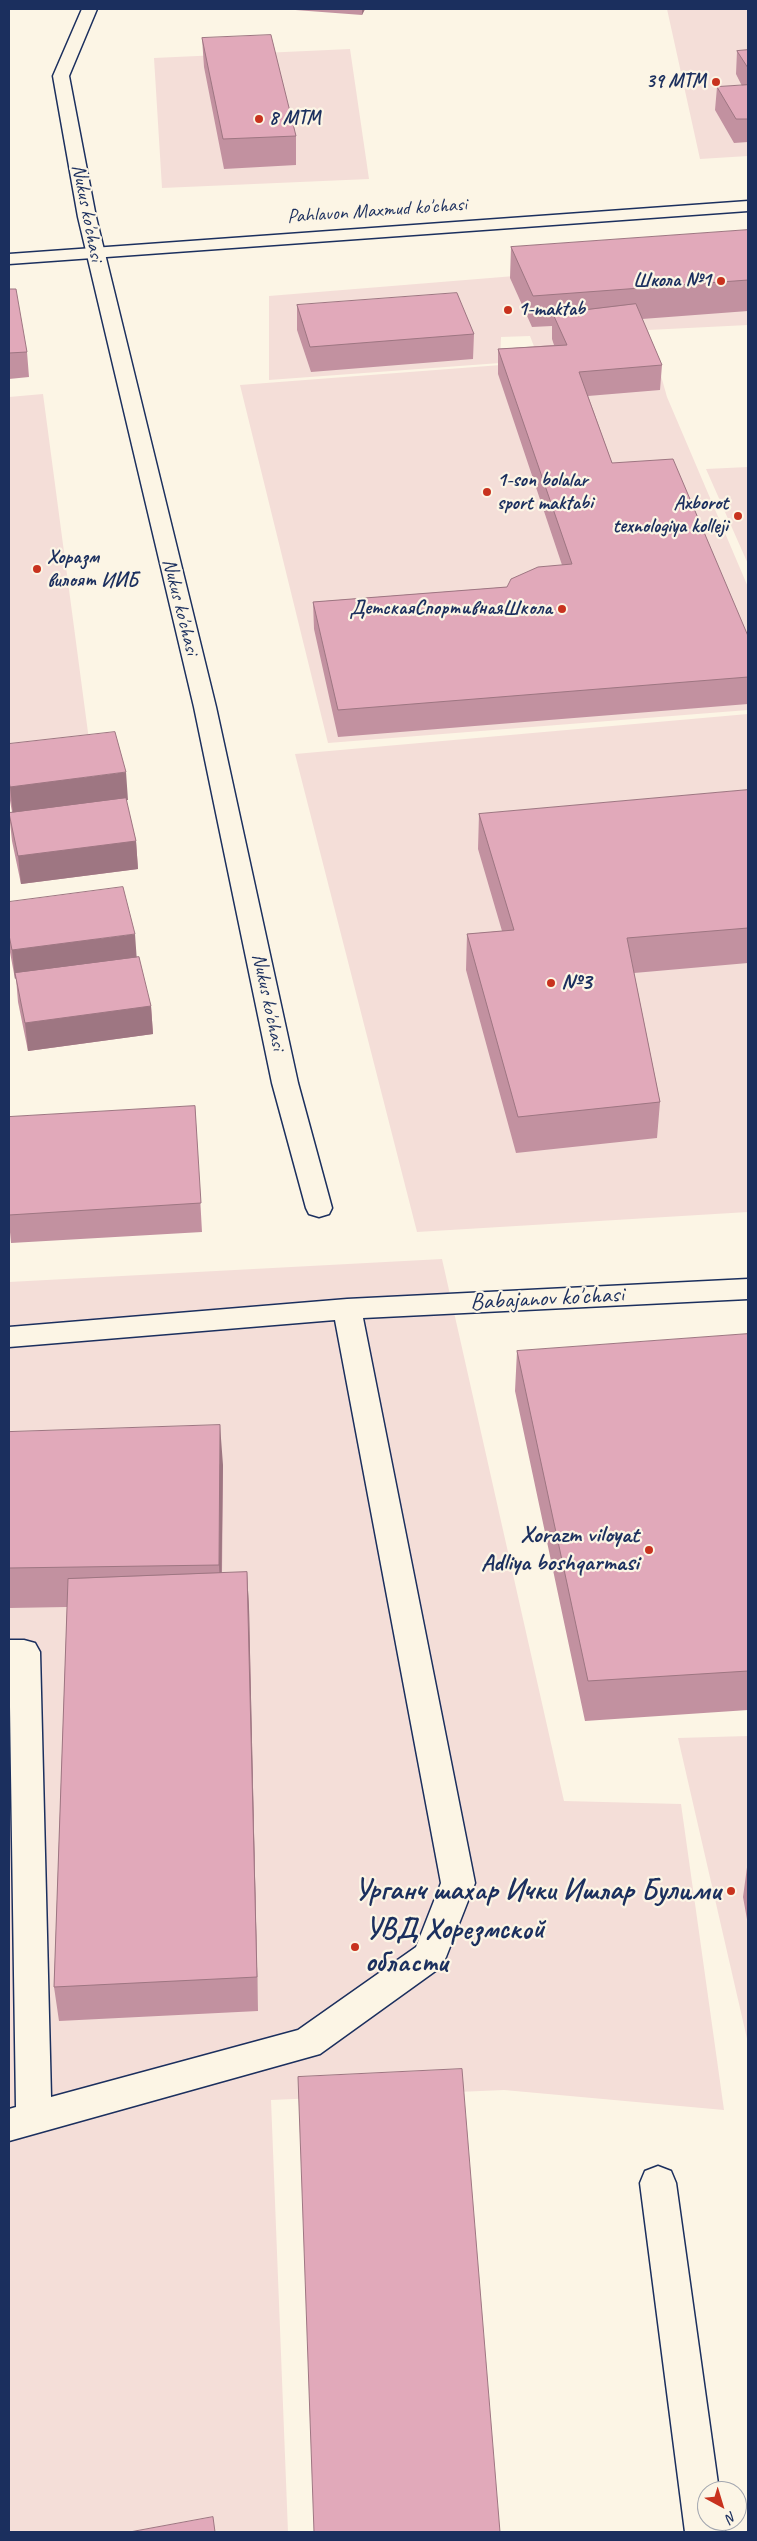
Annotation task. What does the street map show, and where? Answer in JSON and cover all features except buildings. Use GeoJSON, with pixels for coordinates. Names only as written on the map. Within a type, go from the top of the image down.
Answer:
{"type":"FeatureCollection","features":[{"type":"Feature","properties":{"kind":"street","name":"Nukus ko'chasi"},"geometry":{"type":"LineString","coordinates":[[89,9],[61,76],[94,252],[205,707],[285,1083],[319,1208]]}},
{"type":"Feature","properties":{"kind":"street","name":"Pahlavon Maxmud ko'chasi"},"geometry":{"type":"LineString","coordinates":[[9,258],[748,206]]}},
{"type":"Feature","properties":{"kind":"street","name":"Babajanov ko'chasi"},"geometry":{"type":"LineString","coordinates":[[9,1336],[347,1309],[748,1289]]}},
{"type":"Feature","properties":{"kind":"street"},"geometry":{"type":"LineString","coordinates":[[9,1652],[24,1652],[21,2121],[308,2043],[429,1957],[458,1882],[347,1309]]}},
{"type":"Feature","properties":{"kind":"street"},"geometry":{"type":"LineString","coordinates":[[658,2184],[705,2532]]}},
{"type":"Feature","properties":{"kind":"shaded area","name":"39 MTM"},"geometry":{"type":"Polygon","coordinates":[[[667,9],[748,9],[748,156],[700,159],[667,9]]]}},
{"type":"Feature","properties":{"kind":"shaded area","name":"8 MTM"},"geometry":{"type":"Polygon","coordinates":[[[350,49],[369,179],[162,188],[154,58],[350,49]]]}},
{"type":"Feature","properties":{"kind":"shaded area","name":"1-son bolalar sport maktabi"},"geometry":{"type":"Polygon","coordinates":[[[748,257],[748,325],[648,330],[667,397],[748,587],[748,710],[328,743],[240,385],[540,362],[530,336],[501,337],[500,363],[269,380],[269,296],[748,257]]]}},
{"type":"Feature","properties":{"kind":"shaded area","name":"Хоразм вилоят ИИБ"},"geometry":{"type":"Polygon","coordinates":[[[43,394],[89,740],[9,749],[9,397],[43,394]]]}},
{"type":"Feature","properties":{"kind":"shaded area","name":"Axborot texnologiya kolleji"},"geometry":{"type":"Polygon","coordinates":[[[748,467],[748,564],[706,469],[748,467]]]}},
{"type":"Feature","properties":{"kind":"shaded area","name":"№3"},"geometry":{"type":"Polygon","coordinates":[[[748,714],[748,1212],[417,1232],[295,754],[748,714]]]}},
{"type":"Feature","properties":{"kind":"shaded area","name":"УВД Хорезмской области"},"geometry":{"type":"Polygon","coordinates":[[[442,1259],[564,1801],[681,1804],[724,2110],[504,2090],[271,2100],[288,2532],[9,2532],[9,1282],[442,1259]]]}},
{"type":"Feature","properties":{"kind":"shaded area","name":"Урганч шахар Ички Ишлар Булими"},"geometry":{"type":"Polygon","coordinates":[[[748,1736],[748,2043],[678,1738],[748,1736]]]}},
{"type":"Feature","properties":{"kind":"place","name":"39 MTM"},"geometry":{"type":"Point","coordinates":[716,82]}},
{"type":"Feature","properties":{"kind":"place","name":"8 MTM"},"geometry":{"type":"Point","coordinates":[259,119]}},
{"type":"Feature","properties":{"kind":"place","name":"Школа №1"},"geometry":{"type":"Point","coordinates":[721,281]}},
{"type":"Feature","properties":{"kind":"place","name":"1-maktab"},"geometry":{"type":"Point","coordinates":[508,310]}},
{"type":"Feature","properties":{"kind":"place","name":"1-son bolalar sport maktabi"},"geometry":{"type":"Point","coordinates":[487,492]}},
{"type":"Feature","properties":{"kind":"place","name":"Axborot texnologiya kolleji"},"geometry":{"type":"Point","coordinates":[738,516]}},
{"type":"Feature","properties":{"kind":"place","name":"Хоразм вилоят ИИБ"},"geometry":{"type":"Point","coordinates":[37,569]}},
{"type":"Feature","properties":{"kind":"place","name":"ДетскаяСпортивнаяШкола"},"geometry":{"type":"Point","coordinates":[562,609]}},
{"type":"Feature","properties":{"kind":"place","name":"№3"},"geometry":{"type":"Point","coordinates":[551,983]}},
{"type":"Feature","properties":{"kind":"place","name":"Xorazm viloyat Adliya boshqarmasi"},"geometry":{"type":"Point","coordinates":[649,1550]}},
{"type":"Feature","properties":{"kind":"place","name":"Урганч шахар Ички Ишлар Булими"},"geometry":{"type":"Point","coordinates":[731,1891]}},
{"type":"Feature","properties":{"kind":"place","name":"УВД Хорезмской области"},"geometry":{"type":"Point","coordinates":[355,1947]}}]}
